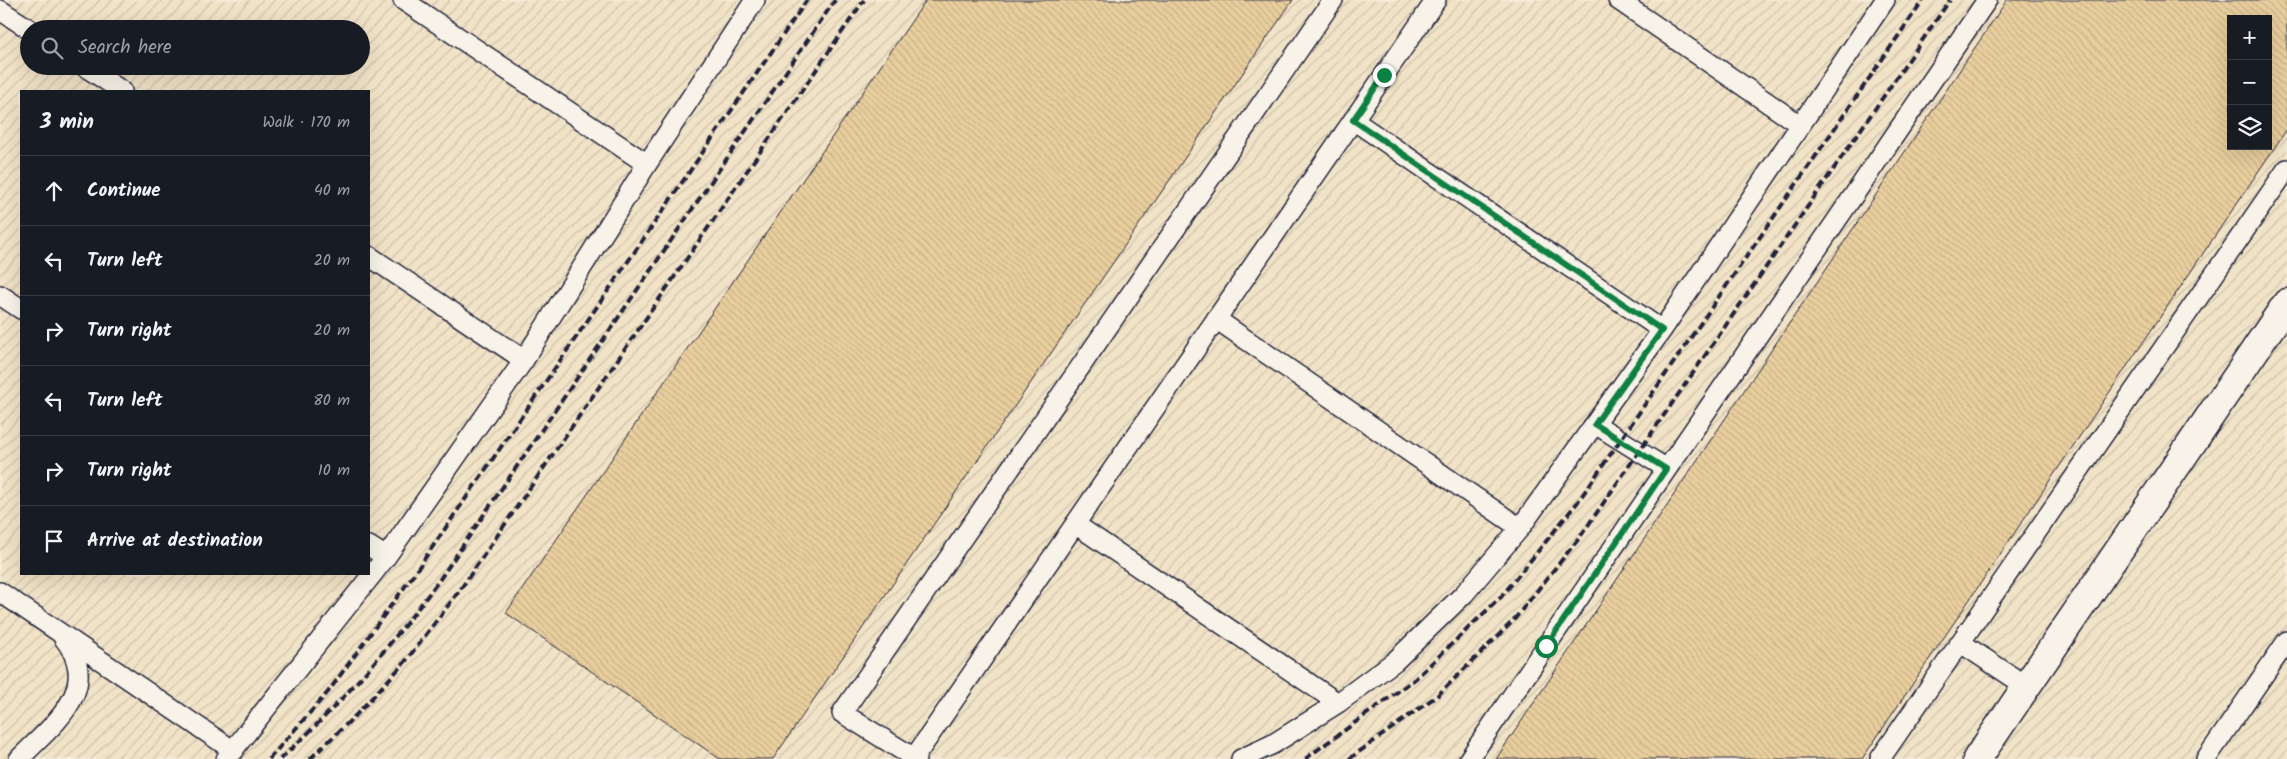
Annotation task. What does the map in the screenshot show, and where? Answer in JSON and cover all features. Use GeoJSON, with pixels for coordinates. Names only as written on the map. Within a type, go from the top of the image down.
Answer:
{"type":"FeatureCollection","features":[{"type":"Feature","properties":{"kind":"street"},"geometry":{"type":"LineString","coordinates":[[1977,759],[2287,303]]}},
{"type":"Feature","properties":{"kind":"lane"},"geometry":{"type":"LineString","coordinates":[[403,0],[647,164]]}},
{"type":"Feature","properties":{"kind":"lane"},"geometry":{"type":"LineString","coordinates":[[0,592],[230,755],[386,557],[524,360],[647,164],[755,0]]}},
{"type":"Feature","properties":{"kind":"lane"},"geometry":{"type":"LineString","coordinates":[[1333,0],[842,713],[915,758],[1436,0]]}},
{"type":"Feature","properties":{"kind":"lane"},"geometry":{"type":"LineString","coordinates":[[1618,0],[1800,125]]}},
{"type":"Feature","properties":{"kind":"lane"},"geometry":{"type":"LineString","coordinates":[[1242,759],[1273,744],[1338,703],[1396,661],[1464,594],[1520,528],[1662,330],[1884,0]]}},
{"type":"Feature","properties":{"kind":"lane"},"geometry":{"type":"LineString","coordinates":[[1469,759],[1987,0]]}},
{"type":"Feature","properties":{"kind":"lane"},"geometry":{"type":"LineString","coordinates":[[0,10],[20,23]]}},
{"type":"Feature","properties":{"kind":"lane"},"geometry":{"type":"LineString","coordinates":[[98,75],[120,90]]}},
{"type":"Feature","properties":{"kind":"lane"},"geometry":{"type":"LineString","coordinates":[[1353,120],[1662,330]]}},
{"type":"Feature","properties":{"kind":"lane"},"geometry":{"type":"LineString","coordinates":[[1880,759],[2287,169]]}},
{"type":"Feature","properties":{"kind":"lane"},"geometry":{"type":"LineString","coordinates":[[370,257],[524,360]]}},
{"type":"Feature","properties":{"kind":"lane"},"geometry":{"type":"LineString","coordinates":[[0,295],[20,308]]}},
{"type":"Feature","properties":{"kind":"lane"},"geometry":{"type":"LineString","coordinates":[[1216,319],[1520,528]]}},
{"type":"Feature","properties":{"kind":"lane"},"geometry":{"type":"LineString","coordinates":[[1595,424],[1666,469]]}},
{"type":"Feature","properties":{"kind":"lane"},"geometry":{"type":"LineString","coordinates":[[1075,524],[1338,703]]}},
{"type":"Feature","properties":{"kind":"lane"},"geometry":{"type":"LineString","coordinates":[[370,547],[386,557]]}},
{"type":"Feature","properties":{"kind":"lane"},"geometry":{"type":"LineString","coordinates":[[19,759],[69,708],[76,692],[78,677],[75,661],[70,646],[59,632]]}},
{"type":"Feature","properties":{"kind":"lane"},"geometry":{"type":"LineString","coordinates":[[2206,759],[2287,641]]}},
{"type":"Feature","properties":{"kind":"lane"},"geometry":{"type":"LineString","coordinates":[[1961,643],[2026,686]]}},
{"type":"Feature","properties":{"kind":"shaded area"},"geometry":{"type":"Polygon","coordinates":[[[0,0],[2287,0],[2287,759],[0,759],[0,0]]]}},
{"type":"Feature","properties":{"kind":"building"},"geometry":{"type":"Polygon","coordinates":[[[926,0],[1293,0],[773,759],[720,759],[506,613],[926,0]]]}},
{"type":"Feature","properties":{"kind":"building"},"geometry":{"type":"Polygon","coordinates":[[[2007,0],[2287,0],[2287,129],[1862,759],[1496,759],[2007,0]]]}},
{"type":"Feature","properties":{"kind":"railway"},"geometry":{"type":"LineString","coordinates":[[269,759],[328,692],[414,574],[807,0]]}},
{"type":"Feature","properties":{"kind":"railway"},"geometry":{"type":"LineString","coordinates":[[280,759],[324,717],[365,673],[440,579],[835,0]]}},
{"type":"Feature","properties":{"kind":"railway"},"geometry":{"type":"LineString","coordinates":[[310,759],[355,716],[405,662],[460,590],[864,0]]}},
{"type":"Feature","properties":{"kind":"railway"},"geometry":{"type":"LineString","coordinates":[[1305,759],[1415,679],[1501,597],[1577,503],[1923,0]]}},
{"type":"Feature","properties":{"kind":"railway"},"geometry":{"type":"LineString","coordinates":[[1349,759],[1438,695],[1513,621],[1580,537],[1950,0]]}},
{"type":"Feature","properties":{"kind":"route"},"geometry":{"type":"LineString","coordinates":[[1384,75],[1353,120],[1662,330],[1595,424],[1666,469],[1546,646]]}}]}
